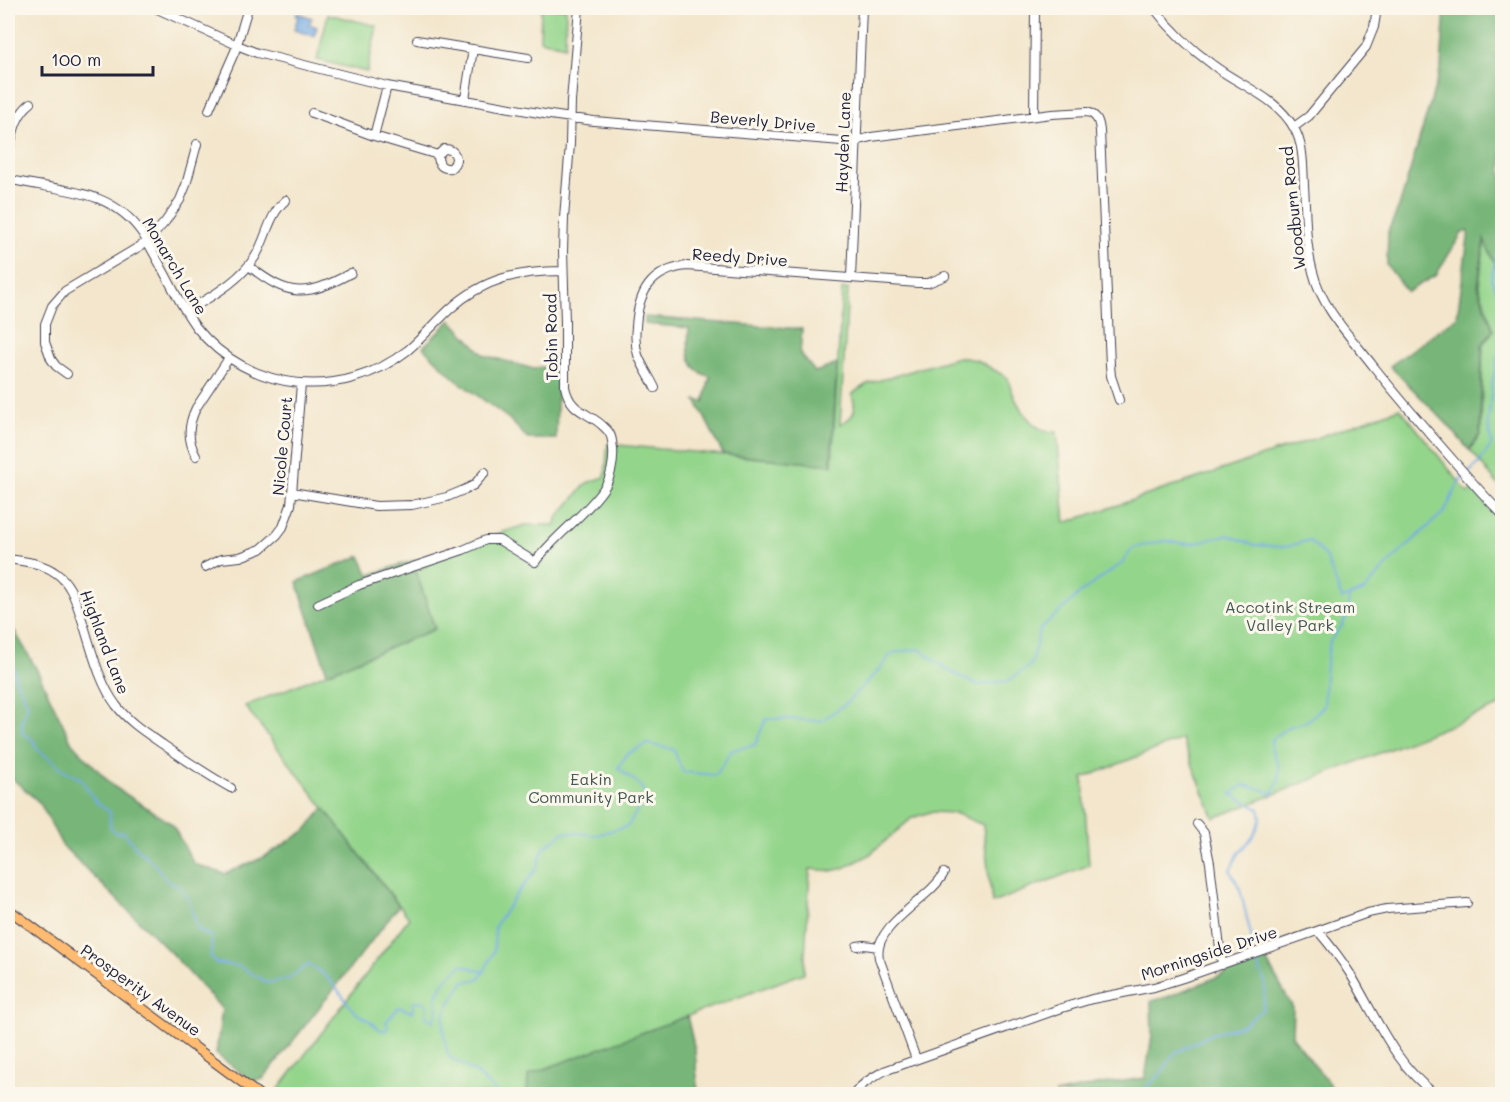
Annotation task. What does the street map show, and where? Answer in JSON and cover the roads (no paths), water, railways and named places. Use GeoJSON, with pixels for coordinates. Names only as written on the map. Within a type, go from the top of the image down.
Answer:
{"type":"FeatureCollection","features":[{"type":"Feature","properties":{"kind":"main road","name":"Prosperity Avenue"},"geometry":{"type":"LineString","coordinates":[[8,909],[258,1095]]}},
{"type":"Feature","properties":{"kind":"street","name":"Beverly Drive"},"geometry":{"type":"LineString","coordinates":[[155,8],[237,45],[278,59],[387,86],[550,115],[606,122],[856,141],[871,137],[1034,116],[1098,113],[1102,151],[1110,365],[1114,388],[1119,400]]}},
{"type":"Feature","properties":{"kind":"street"},"geometry":{"type":"LineString","coordinates":[[209,110],[237,45],[248,8]]}},
{"type":"Feature","properties":{"kind":"street","name":"Tobin Road"},"geometry":{"type":"LineString","coordinates":[[318,604],[359,585],[486,540],[499,540],[535,562],[554,539],[589,506],[609,478],[614,454],[610,434],[599,423],[572,404],[565,387],[564,218],[579,8]]}},
{"type":"Feature","properties":{"kind":"street","name":"Hayden Lane"},"geometry":{"type":"LineString","coordinates":[[850,278],[862,8]]}},
{"type":"Feature","properties":{"kind":"street"},"geometry":{"type":"LineString","coordinates":[[1034,116],[1035,8]]}},
{"type":"Feature","properties":{"kind":"street","name":"Woodburn Road"},"geometry":{"type":"LineString","coordinates":[[1154,8],[1180,36],[1214,66],[1268,100],[1294,127],[1303,159],[1306,228],[1312,270],[1320,293],[1335,318],[1382,377],[1451,458],[1503,514]]}},
{"type":"Feature","properties":{"kind":"street"},"geometry":{"type":"LineString","coordinates":[[1294,127],[1309,116],[1366,47],[1374,27],[1377,8]]}},
{"type":"Feature","properties":{"kind":"street"},"geometry":{"type":"LineString","coordinates":[[417,40],[528,58]]}},
{"type":"Feature","properties":{"kind":"street"},"geometry":{"type":"LineString","coordinates":[[465,99],[473,49]]}},
{"type":"Feature","properties":{"kind":"street"},"geometry":{"type":"LineString","coordinates":[[374,136],[387,86]]}},
{"type":"Feature","properties":{"kind":"street"},"geometry":{"type":"LineString","coordinates":[[8,153],[18,118],[31,103]]}},
{"type":"Feature","properties":{"kind":"street"},"geometry":{"type":"LineString","coordinates":[[312,112],[374,136],[438,156]]}},
{"type":"Feature","properties":{"kind":"street"},"geometry":{"type":"LineString","coordinates":[[67,374],[51,359],[45,342],[45,324],[52,306],[65,291],[147,242],[165,222],[180,200],[197,144]]}},
{"type":"Feature","properties":{"kind":"street","name":"Monarch Lane"},"geometry":{"type":"LineString","coordinates":[[8,179],[28,185],[88,195],[101,199],[124,212],[134,222],[147,242],[186,312],[205,338],[229,358],[258,374],[301,384],[352,379],[381,367],[408,349],[463,298],[490,283],[520,273],[564,271]]}},
{"type":"Feature","properties":{"kind":"street"},"geometry":{"type":"LineString","coordinates":[[186,312],[228,286],[249,266],[259,250],[271,218],[286,200]]}},
{"type":"Feature","properties":{"kind":"street"},"geometry":{"type":"LineString","coordinates":[[249,266],[275,285],[297,290],[329,285],[351,273]]}},
{"type":"Feature","properties":{"kind":"street","name":"Reedy Drive"},"geometry":{"type":"LineString","coordinates":[[655,388],[638,356],[636,315],[639,303],[648,286],[668,270],[687,266],[918,283],[937,280],[945,276]]}},
{"type":"Feature","properties":{"kind":"street"},"geometry":{"type":"LineString","coordinates":[[196,456],[189,434],[192,417],[229,358]]}},
{"type":"Feature","properties":{"kind":"street","name":"Nicole Court"},"geometry":{"type":"LineString","coordinates":[[205,567],[221,559],[250,554],[270,543],[288,516],[301,384]]}},
{"type":"Feature","properties":{"kind":"street"},"geometry":{"type":"LineString","coordinates":[[292,492],[375,506],[412,505],[447,497],[466,489],[474,485],[485,472]]}},
{"type":"Feature","properties":{"kind":"street","name":"Highland Lane"},"geometry":{"type":"LineString","coordinates":[[8,559],[47,568],[68,585],[85,626],[106,689],[121,712],[167,747],[231,788]]}},
{"type":"Feature","properties":{"kind":"street"},"geometry":{"type":"LineString","coordinates":[[1197,824],[1204,833],[1210,863],[1222,965]]}},
{"type":"Feature","properties":{"kind":"street"},"geometry":{"type":"LineString","coordinates":[[916,1059],[879,958],[879,947],[888,930],[937,884],[944,873]]}},
{"type":"Feature","properties":{"kind":"street","name":"Morningside Drive"},"geometry":{"type":"LineString","coordinates":[[854,1095],[869,1079],[916,1059],[1062,1008],[1092,999],[1154,987],[1368,913],[1387,909],[1467,903]]}},
{"type":"Feature","properties":{"kind":"street"},"geometry":{"type":"LineString","coordinates":[[1318,931],[1351,975],[1404,1065],[1435,1095]]}},
{"type":"Feature","properties":{"kind":"street"},"geometry":{"type":"LineString","coordinates":[[857,946],[879,947]]}},
{"type":"Feature","properties":{"kind":"water"},"geometry":{"type":"Polygon","coordinates":[[[297,13],[312,18],[309,24],[317,27],[314,36],[294,30],[297,13]]]}},
{"type":"Feature","properties":{"kind":"waterway"},"geometry":{"type":"LineString","coordinates":[[1502,252],[1497,255],[1491,279],[1502,299]]}},
{"type":"Feature","properties":{"kind":"waterway"},"geometry":{"type":"LineString","coordinates":[[496,1094],[476,1073],[448,1056],[443,1026],[445,1012],[464,982],[478,979],[484,972],[494,951],[495,926],[536,870],[544,848],[564,832],[596,835],[628,826],[646,796],[639,784],[618,768],[627,754],[647,744],[673,749],[683,772],[716,775],[732,750],[755,745],[766,719],[821,721],[844,705],[879,670],[892,653],[920,649],[949,671],[977,685],[1008,681],[1031,665],[1040,629],[1084,590],[1121,564],[1133,548],[1164,541],[1191,544],[1227,535],[1255,545],[1286,547],[1309,540],[1326,557],[1342,599],[1364,591],[1391,561],[1445,511],[1459,482],[1479,463],[1492,444],[1488,422],[1492,384],[1502,340]]}},
{"type":"Feature","properties":{"kind":"waterway"},"geometry":{"type":"LineString","coordinates":[[1254,948],[1240,889],[1230,870],[1239,853],[1253,837],[1261,819],[1259,809],[1231,794],[1243,785],[1262,789],[1272,794],[1279,781],[1279,766],[1271,748],[1272,739],[1288,727],[1306,722],[1324,706],[1325,673],[1330,641],[1348,613],[1349,596]]}},
{"type":"Feature","properties":{"kind":"waterway"},"geometry":{"type":"LineString","coordinates":[[8,637],[16,680],[28,705],[22,721],[22,733],[34,741],[37,749],[64,770],[81,779],[95,801],[110,812],[110,827],[116,833],[124,832],[167,881],[178,885],[189,900],[198,930],[212,937],[211,957],[216,963],[239,966],[268,983],[288,979],[308,965],[323,973],[357,1013],[379,1029],[386,1031],[388,1028],[386,1022],[399,1007],[412,1012],[414,1001],[422,1001],[427,1005],[426,1017],[433,1021],[438,1011],[436,997],[446,979],[462,965],[484,972]]}},
{"type":"Feature","properties":{"kind":"waterway"},"geometry":{"type":"LineString","coordinates":[[1139,1094],[1159,1076],[1175,1053],[1211,1034],[1243,1025],[1263,1009],[1265,983],[1256,959]]}},
{"type":"Feature","properties":{"kind":"park label","name":"Accotink Stream Valley Park"},"geometry":{"type":"Point","coordinates":[1290,616]}},
{"type":"Feature","properties":{"kind":"park label","name":"Eakin Community Park"},"geometry":{"type":"Point","coordinates":[591,788]}}]}
